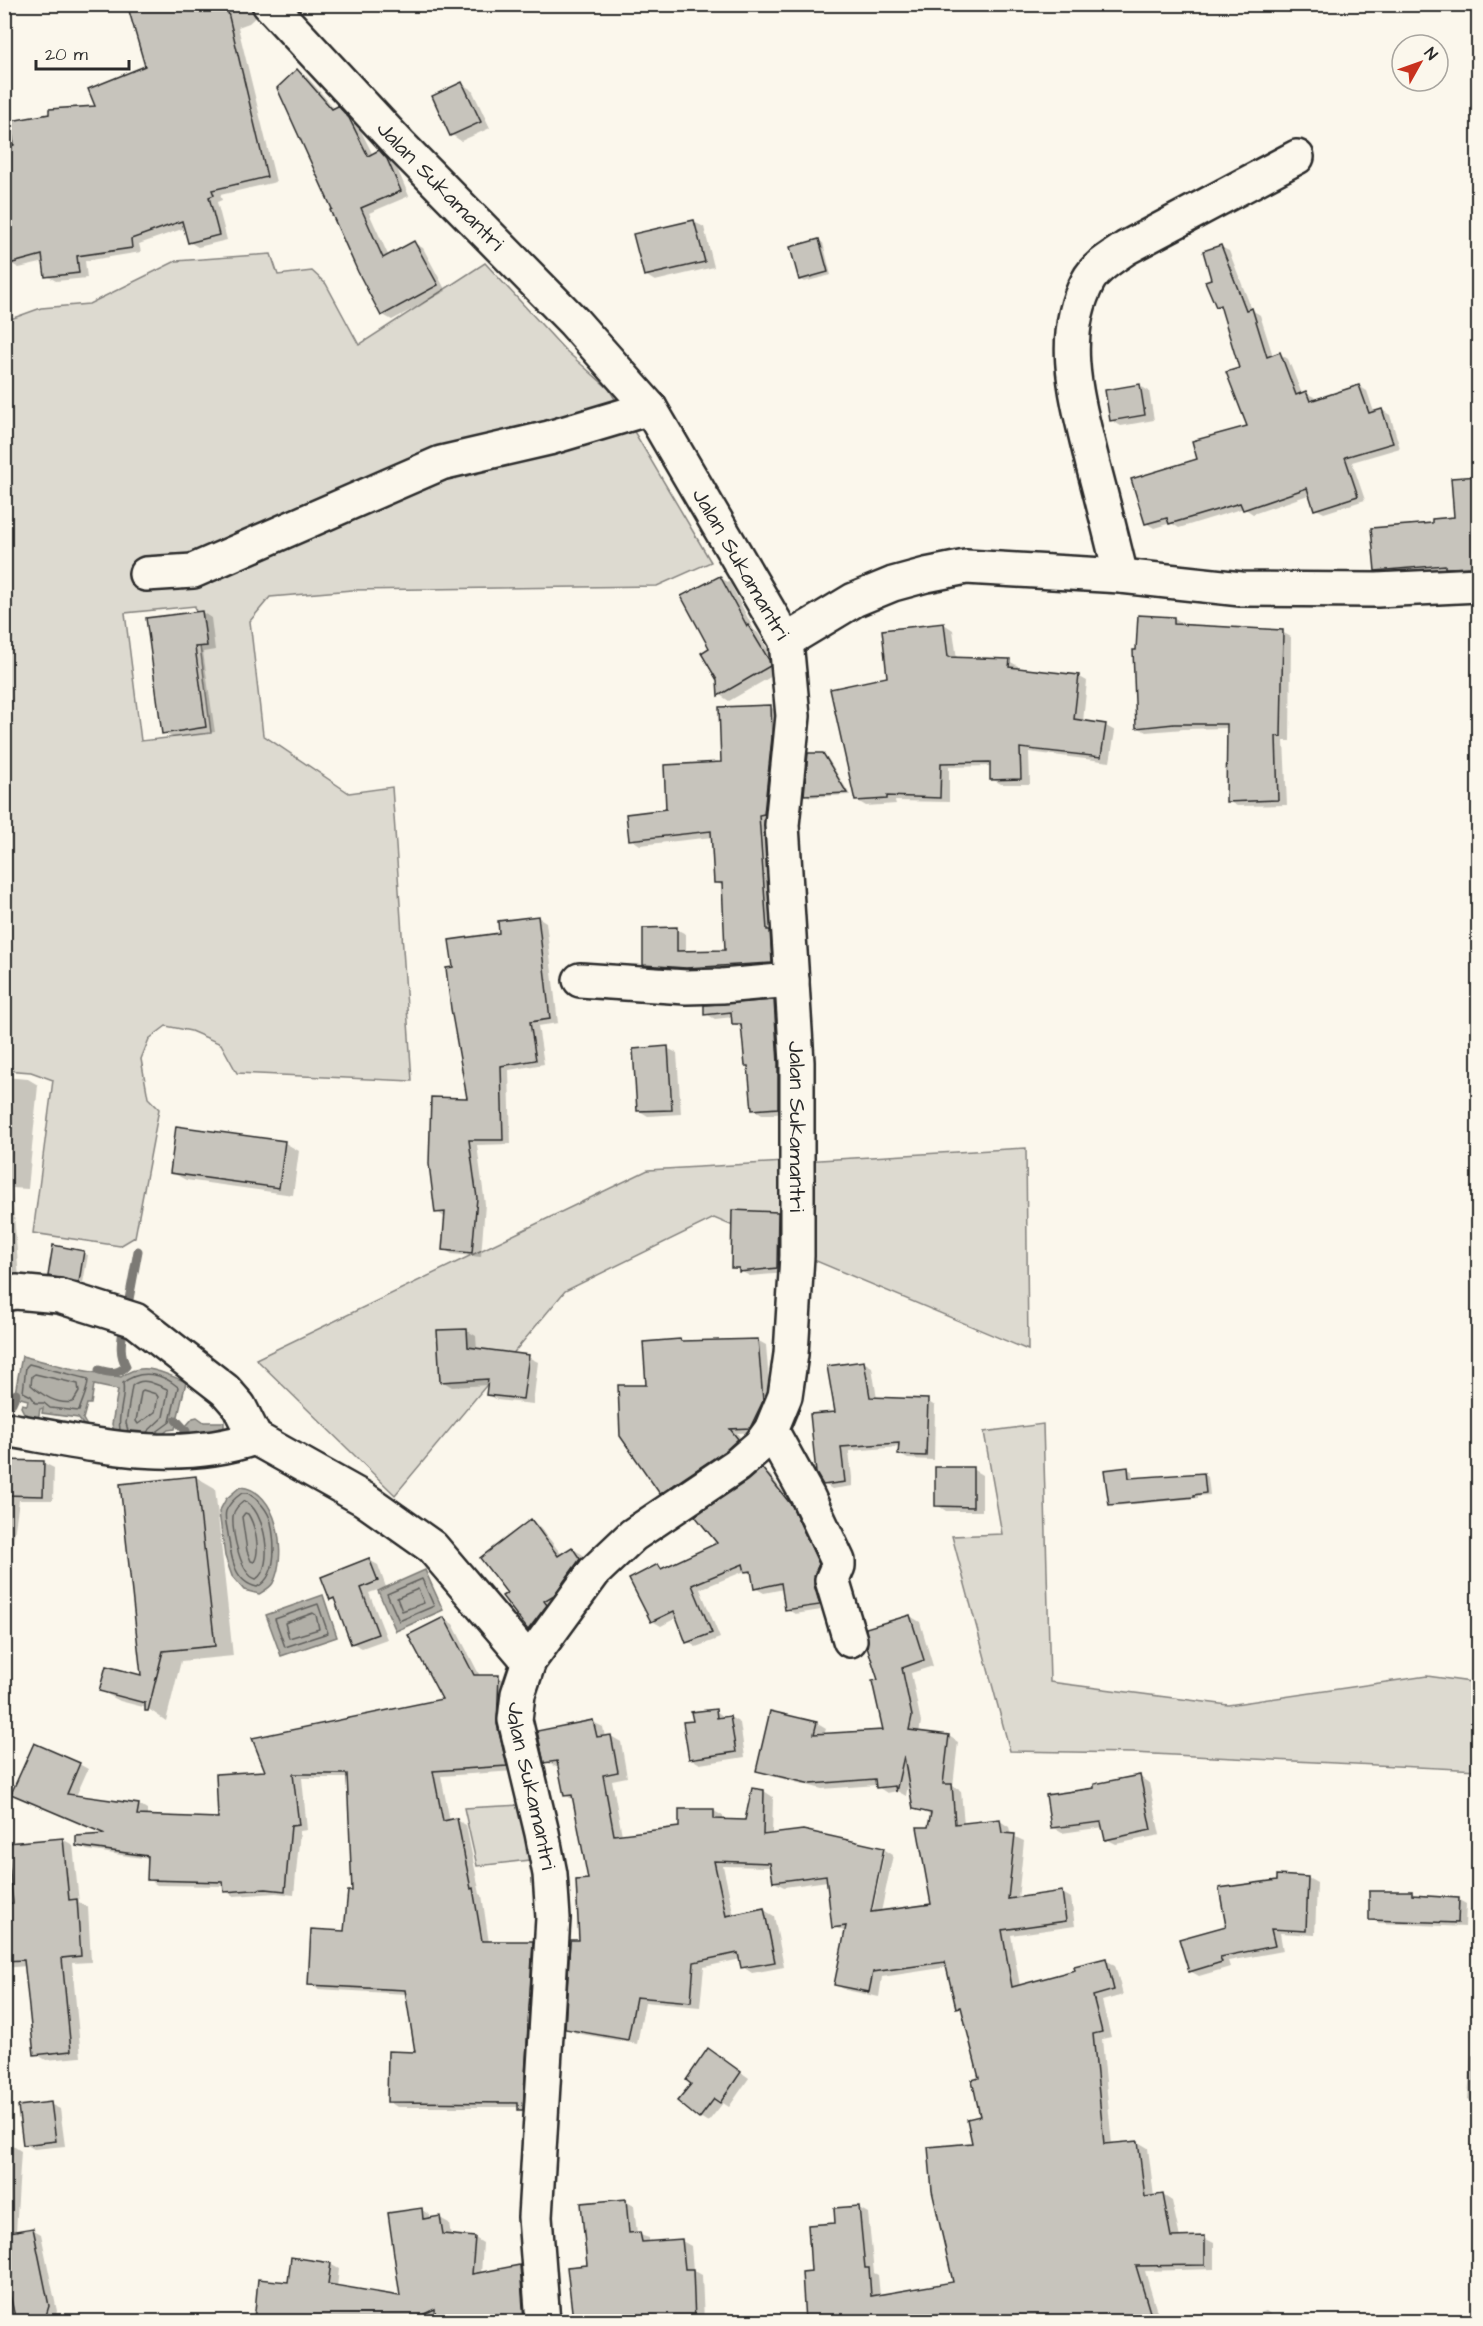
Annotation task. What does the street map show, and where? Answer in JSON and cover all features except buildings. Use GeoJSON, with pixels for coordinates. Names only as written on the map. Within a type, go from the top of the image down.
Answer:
{"type":"FeatureCollection","features":[{"type":"Feature","properties":{"kind":"street","name":"Jalan Sukamantri"},"geometry":{"type":"LineString","coordinates":[[269,4],[399,144],[574,322],[650,408],[786,641],[794,716],[782,825],[797,1062],[797,1256],[785,1396],[771,1430],[760,1445],[737,1465],[633,1535],[594,1572],[529,1661],[518,1694],[515,1720],[550,1874],[553,1918],[535,2217],[543,2322]]}},
{"type":"Feature","properties":{"kind":"street"},"geometry":{"type":"LineString","coordinates":[[1121,576],[1073,382],[1071,344],[1077,310],[1088,279],[1105,262],[1126,248],[1297,157]]}},
{"type":"Feature","properties":{"kind":"street"},"geometry":{"type":"LineString","coordinates":[[146,574],[193,570],[441,463],[549,438],[650,408]]}},
{"type":"Feature","properties":{"kind":"street"},"geometry":{"type":"LineString","coordinates":[[786,641],[854,600],[893,584],[966,567],[1121,576],[1241,589],[1377,590],[1479,585]]}},
{"type":"Feature","properties":{"kind":"street"},"geometry":{"type":"LineString","coordinates":[[580,980],[686,987],[792,980]]}},
{"type":"Feature","properties":{"kind":"street"},"geometry":{"type":"LineString","coordinates":[[4,1294],[16,1292],[59,1296],[127,1318],[225,1390],[239,1406],[255,1438],[364,1499],[432,1547],[529,1661]]}},
{"type":"Feature","properties":{"kind":"street"},"geometry":{"type":"LineString","coordinates":[[4,1429],[139,1451],[212,1449],[232,1446],[255,1438]]}},
{"type":"Feature","properties":{"kind":"street"},"geometry":{"type":"LineString","coordinates":[[771,1430],[808,1497],[838,1560],[832,1580],[850,1640]]}},
{"type":"Feature","properties":{"kind":"shaded area"},"geometry":{"type":"Polygon","coordinates":[[[271,254],[278,275],[312,271],[326,284],[359,345],[485,263],[564,349],[609,389],[711,562],[657,586],[352,590],[270,597],[250,621],[263,735],[349,793],[392,787],[412,1081],[237,1073],[221,1044],[191,1031],[166,1026],[149,1039],[141,1059],[148,1098],[159,1109],[135,1237],[120,1246],[33,1233],[53,1080],[31,1072],[5,1070],[5,321],[41,308],[89,304],[176,261],[271,254]],[[195,606],[125,613],[141,741],[211,733],[195,606]]]}},
{"type":"Feature","properties":{"kind":"shaded area"},"geometry":{"type":"Polygon","coordinates":[[[1026,1148],[1028,1350],[714,1218],[565,1291],[395,1495],[256,1359],[648,1170],[1026,1148]]]}},
{"type":"Feature","properties":{"kind":"shaded area"},"geometry":{"type":"Polygon","coordinates":[[[1043,1424],[1050,1682],[1228,1705],[1427,1676],[1478,1683],[1478,1770],[1133,1753],[1010,1751],[952,1536],[1002,1534],[984,1432],[1043,1424]]]}},
{"type":"Feature","properties":{"kind":"shaded area"},"geometry":{"type":"Polygon","coordinates":[[[521,1805],[529,1860],[477,1866],[464,1808],[521,1805]]]}},
{"type":"Feature","properties":{"kind":"water"},"geometry":{"type":"Polygon","coordinates":[[[22,1356],[69,1368],[121,1377],[137,1369],[153,1370],[186,1382],[175,1429],[168,1430],[159,1437],[116,1440],[112,1424],[118,1390],[94,1385],[91,1404],[87,1404],[83,1419],[87,1426],[85,1427],[78,1418],[42,1413],[43,1408],[40,1409],[31,1427],[21,1407],[22,1404],[27,1405],[28,1400],[17,1397],[15,1393],[22,1356]]]}},
{"type":"Feature","properties":{"kind":"water"},"geometry":{"type":"Polygon","coordinates":[[[197,1417],[204,1422],[224,1422],[224,1443],[185,1442],[186,1426],[197,1417]]]}},
{"type":"Feature","properties":{"kind":"water"},"geometry":{"type":"Polygon","coordinates":[[[240,1487],[253,1491],[263,1499],[271,1511],[279,1541],[280,1556],[273,1583],[259,1594],[244,1590],[232,1576],[225,1556],[219,1512],[226,1499],[240,1487]]]}},
{"type":"Feature","properties":{"kind":"water"},"geometry":{"type":"Polygon","coordinates":[[[425,1570],[443,1610],[396,1631],[378,1591],[425,1570]]]}},
{"type":"Feature","properties":{"kind":"water"},"geometry":{"type":"Polygon","coordinates":[[[323,1595],[337,1637],[281,1656],[266,1615],[323,1595]]]}},
{"type":"Feature","properties":{"kind":"waterway"},"geometry":{"type":"LineString","coordinates":[[127,1310],[138,1251]]}},
{"type":"Feature","properties":{"kind":"waterway"},"geometry":{"type":"LineString","coordinates":[[99,1370],[114,1373],[126,1366],[121,1350],[124,1324]]}},
{"type":"Feature","properties":{"kind":"waterway"},"geometry":{"type":"LineString","coordinates":[[12,1403],[16,1394]]}},
{"type":"Feature","properties":{"kind":"waterway"},"geometry":{"type":"LineString","coordinates":[[176,1420],[186,1431]]}}]}
